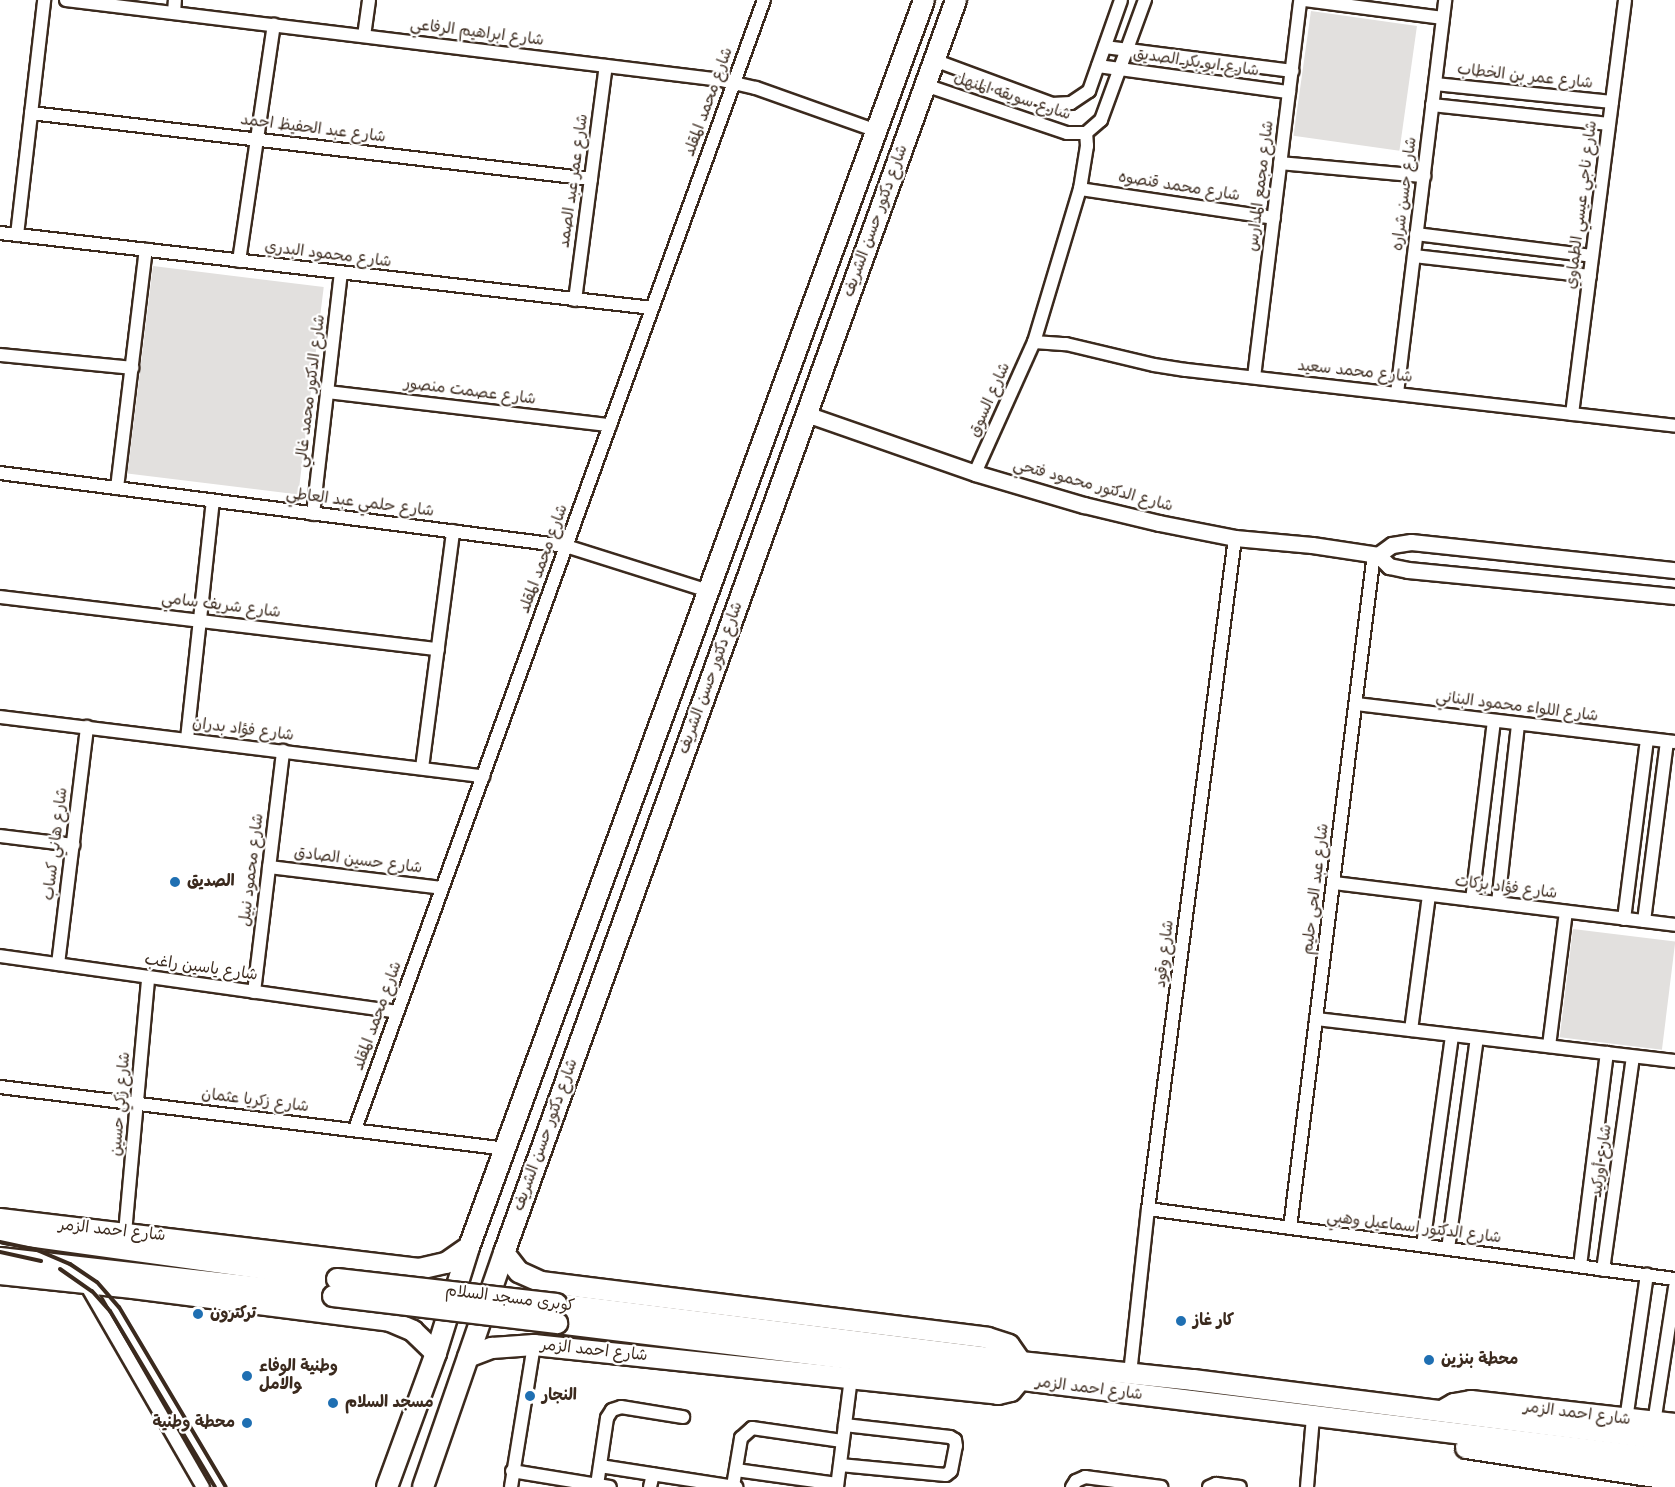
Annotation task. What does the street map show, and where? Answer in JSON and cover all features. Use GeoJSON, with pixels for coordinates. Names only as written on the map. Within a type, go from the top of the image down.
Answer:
{"type":"FeatureCollection","features":[{"type":"Feature","properties":{"kind":"main road","name":"شارع دكتور حسن الشريف"},"geometry":{"type":"LineString","coordinates":[[387,1487],[436,1353],[469,1247],[507,1149],[924,0]]}},
{"type":"Feature","properties":{"kind":"main road","name":"شارع دكتور حسن الشريف"},"geometry":{"type":"LineString","coordinates":[[423,1487],[504,1253],[956,0]]}},
{"type":"Feature","properties":{"kind":"main road"},"geometry":{"type":"LineString","coordinates":[[739,509],[769,519]]}},
{"type":"Feature","properties":{"kind":"main road"},"geometry":{"type":"LineString","coordinates":[[677,679],[707,690]]}},
{"type":"Feature","properties":{"kind":"main road","name":"شارع احمد الزمر"},"geometry":{"type":"LineString","coordinates":[[0,1219],[409,1268],[428,1268],[446,1263],[469,1247]]}},
{"type":"Feature","properties":{"kind":"main road","name":"كوبرى مسجد السلام"},"geometry":{"type":"LineString","coordinates":[[0,1232],[335,1288]]}},
{"type":"Feature","properties":{"kind":"main road","name":"شارع احمد الزمر"},"geometry":{"type":"LineString","coordinates":[[504,1253],[525,1277],[554,1284],[988,1338],[1009,1345],[1021,1371]]}},
{"type":"Feature","properties":{"kind":"main road","name":"كوبرى مسجد السلام"},"geometry":{"type":"LineString","coordinates":[[0,1258],[335,1288],[1021,1371]]}},
{"type":"Feature","properties":{"kind":"main road"},"geometry":{"type":"LineString","coordinates":[[390,1321],[408,1311],[416,1300],[417,1286],[409,1268]]}},
{"type":"Feature","properties":{"kind":"main road"},"geometry":{"type":"LineString","coordinates":[[0,1274],[390,1321],[413,1331],[436,1353]]}},
{"type":"Feature","properties":{"kind":"main road"},"geometry":{"type":"LineString","coordinates":[[534,1345],[528,1322],[531,1306],[541,1293],[554,1284]]}},
{"type":"Feature","properties":{"kind":"main road","name":"شارع احمد الزمر"},"geometry":{"type":"LineString","coordinates":[[468,1357],[492,1348],[534,1345],[998,1394],[1011,1391],[1021,1371]]}},
{"type":"Feature","properties":{"kind":"main road","name":"شارع احمد الزمر"},"geometry":{"type":"LineString","coordinates":[[1021,1371],[1130,1374],[1440,1412],[1454,1404],[1471,1401],[1675,1424]]}},
{"type":"Feature","properties":{"kind":"main road","name":"شارع احمد الزمر"},"geometry":{"type":"LineString","coordinates":[[1021,1371],[1340,1420],[1353,1431],[1675,1480]]}},
{"type":"Feature","properties":{"kind":"main road"},"geometry":{"type":"LineString","coordinates":[[1440,1412],[1675,1440]]}},
{"type":"Feature","properties":{"kind":"main road"},"geometry":{"type":"LineString","coordinates":[[1340,1420],[1675,1460]]}},
{"type":"Feature","properties":{"kind":"street"},"geometry":{"type":"LineString","coordinates":[[17,235],[44,0]]}},
{"type":"Feature","properties":{"kind":"street","name":"شارع ابراهيم الرفاعي"},"geometry":{"type":"LineString","coordinates":[[66,0],[734,82],[877,131]]}},
{"type":"Feature","properties":{"kind":"street"},"geometry":{"type":"LineString","coordinates":[[174,13],[176,0]]}},
{"type":"Feature","properties":{"kind":"street"},"geometry":{"type":"LineString","coordinates":[[364,36],[369,0]]}},
{"type":"Feature","properties":{"kind":"street","name":"شارع محمد المقلد"},"geometry":{"type":"LineString","coordinates":[[355,1129],[764,0]]}},
{"type":"Feature","properties":{"kind":"street","name":"شارع سويقه المنهل"},"geometry":{"type":"LineString","coordinates":[[934,60],[1059,105],[1077,101],[1089,91],[1121,0]]}},
{"type":"Feature","properties":{"kind":"street","name":"شارع سويقه المنهل"},"geometry":{"type":"LineString","coordinates":[[925,85],[1067,133],[1086,133],[1101,120],[1145,0]]}},
{"type":"Feature","properties":{"kind":"street","name":"شارع مجمع المدارس"},"geometry":{"type":"LineString","coordinates":[[1254,377],[1300,0]]}},
{"type":"Feature","properties":{"kind":"street"},"geometry":{"type":"LineString","coordinates":[[1305,0],[1443,18]]}},
{"type":"Feature","properties":{"kind":"street","name":"شارع حسن شراره"},"geometry":{"type":"LineString","coordinates":[[1397,393],[1445,0]]}},
{"type":"Feature","properties":{"kind":"street","name":"شارع ناجي عيسي الطماوي"},"geometry":{"type":"LineString","coordinates":[[1572,414],[1625,0]]}},
{"type":"Feature","properties":{"kind":"street"},"geometry":{"type":"LineString","coordinates":[[239,261],[274,25]]}},
{"type":"Feature","properties":{"kind":"street","name":"شارع ابو بكر الصديق"},"geometry":{"type":"LineString","coordinates":[[1105,47],[1292,71]]}},
{"type":"Feature","properties":{"kind":"street","name":"شارع عمر عبد الصمد"},"geometry":{"type":"LineString","coordinates":[[575,300],[606,66]]}},
{"type":"Feature","properties":{"kind":"street","name":"شارع ابو بكر الصديق"},"geometry":{"type":"LineString","coordinates":[[1098,66],[1289,92]]}},
{"type":"Feature","properties":{"kind":"street","name":"شارع عمر بن الخطاب"},"geometry":{"type":"LineString","coordinates":[[1435,84],[1612,102]]}},
{"type":"Feature","properties":{"kind":"street"},"geometry":{"type":"LineString","coordinates":[[1432,105],[1609,124]]}},
{"type":"Feature","properties":{"kind":"street","name":"شارع عبد الحفيظ احمد"},"geometry":{"type":"LineString","coordinates":[[31,113],[591,179]]}},
{"type":"Feature","properties":{"kind":"street","name":"شارع السوق"},"geometry":{"type":"LineString","coordinates":[[975,472],[1034,342],[1080,189],[1088,146],[1086,133]]}},
{"type":"Feature","properties":{"kind":"street"},"geometry":{"type":"LineString","coordinates":[[1280,163],[1424,176]]}},
{"type":"Feature","properties":{"kind":"street","name":"شارع محمد قنصوه"},"geometry":{"type":"LineString","coordinates":[[1080,189],[1274,218]]}},
{"type":"Feature","properties":{"kind":"street","name":"شارع محمود البدري"},"geometry":{"type":"LineString","coordinates":[[0,233],[652,308]]}},
{"type":"Feature","properties":{"kind":"street"},"geometry":{"type":"LineString","coordinates":[[1416,234],[1592,256]]}},
{"type":"Feature","properties":{"kind":"street"},"geometry":{"type":"LineString","coordinates":[[117,488],[146,250]]}},
{"type":"Feature","properties":{"kind":"street"},"geometry":{"type":"LineString","coordinates":[[1414,256],[1590,276]]}},
{"type":"Feature","properties":{"kind":"street","name":"شارع الدكتور محمد غالي"},"geometry":{"type":"LineString","coordinates":[[314,513],[341,273]]}},
{"type":"Feature","properties":{"kind":"street","name":"شارع محمد سعيد"},"geometry":{"type":"LineString","coordinates":[[1034,342],[1066,344],[1154,365],[1675,426]]}},
{"type":"Feature","properties":{"kind":"street"},"geometry":{"type":"LineString","coordinates":[[0,355],[132,368]]}},
{"type":"Feature","properties":{"kind":"street","name":"شارع عصمت منصور"},"geometry":{"type":"LineString","coordinates":[[327,392],[610,425]]}},
{"type":"Feature","properties":{"kind":"street","name":"شارع الدكتور محمود فتحي"},"geometry":{"type":"LineString","coordinates":[[806,414],[975,472],[1121,514],[1235,538],[1312,545],[1376,555],[1389,566],[1408,570],[1675,596]]}},
{"type":"Feature","properties":{"kind":"street","name":"شارع حلمي عبد العاطي"},"geometry":{"type":"LineString","coordinates":[[0,473],[566,546],[710,591]]}},
{"type":"Feature","properties":{"kind":"street"},"geometry":{"type":"LineString","coordinates":[[187,740],[213,501]]}},
{"type":"Feature","properties":{"kind":"street"},"geometry":{"type":"LineString","coordinates":[[422,768],[453,531]]}},
{"type":"Feature","properties":{"kind":"street","name":"شارع وقود"},"geometry":{"type":"LineString","coordinates":[[1130,1374],[1235,538]]}},
{"type":"Feature","properties":{"kind":"street"},"geometry":{"type":"LineString","coordinates":[[1376,555],[1392,545],[1411,542],[1675,570]]}},
{"type":"Feature","properties":{"kind":"street","name":"شارع عبد الحى حليم"},"geometry":{"type":"LineString","coordinates":[[1290,1228],[1376,555]]}},
{"type":"Feature","properties":{"kind":"street","name":"شارع شريف سامي"},"geometry":{"type":"LineString","coordinates":[[0,597],[438,649]]}},
{"type":"Feature","properties":{"kind":"street","name":"شارع اللواء محمود البناني"},"geometry":{"type":"LineString","coordinates":[[1356,704],[1671,742]]}},
{"type":"Feature","properties":{"kind":"street","name":"شارع فؤاد بدران"},"geometry":{"type":"LineString","coordinates":[[0,717],[483,776]]}},
{"type":"Feature","properties":{"kind":"street"},"geometry":{"type":"LineString","coordinates":[[1472,900],[1494,721]]}},
{"type":"Feature","properties":{"kind":"street"},"geometry":{"type":"LineString","coordinates":[[1498,903],[1518,724]]}},
{"type":"Feature","properties":{"kind":"street","name":"شارع هاني كساب"},"geometry":{"type":"LineString","coordinates":[[58,964],[87,727]]}},
{"type":"Feature","properties":{"kind":"street"},"geometry":{"type":"LineString","coordinates":[[1624,919],[1647,739]]}},
{"type":"Feature","properties":{"kind":"street"},"geometry":{"type":"LineString","coordinates":[[1644,921],[1671,742]]}},
{"type":"Feature","properties":{"kind":"street","name":"شارع محمود نبيل"},"geometry":{"type":"LineString","coordinates":[[254,992],[283,751]]}},
{"type":"Feature","properties":{"kind":"street"},"geometry":{"type":"LineString","coordinates":[[0,836],[73,845]]}},
{"type":"Feature","properties":{"kind":"street","name":"شارع حسين الصادق"},"geometry":{"type":"LineString","coordinates":[[269,867],[442,888]]}},
{"type":"Feature","properties":{"kind":"street","name":"شارع فؤاد بركات"},"geometry":{"type":"LineString","coordinates":[[1334,883],[1675,925]]}},
{"type":"Feature","properties":{"kind":"street"},"geometry":{"type":"LineString","coordinates":[[1411,1030],[1429,895]]}},
{"type":"Feature","properties":{"kind":"street"},"geometry":{"type":"LineString","coordinates":[[1549,1046],[1566,912]]}},
{"type":"Feature","properties":{"kind":"street","name":"شارع ياسين راغب"},"geometry":{"type":"LineString","coordinates":[[0,956],[397,1012]]}},
{"type":"Feature","properties":{"kind":"street","name":"شارع زكي حسين"},"geometry":{"type":"LineString","coordinates":[[125,1233],[139,1104],[148,978]]}},
{"type":"Feature","properties":{"kind":"street"},"geometry":{"type":"LineString","coordinates":[[1316,1019],[1675,1061]]}},
{"type":"Feature","properties":{"kind":"street"},"geometry":{"type":"LineString","coordinates":[[1423,1245],[1452,1035]]}},
{"type":"Feature","properties":{"kind":"street"},"geometry":{"type":"LineString","coordinates":[[1448,1249],[1477,1038]]}},
{"type":"Feature","properties":{"kind":"street","name":"شارع أوركيد"},"geometry":{"type":"LineString","coordinates":[[1580,1266],[1607,1053]]}},
{"type":"Feature","properties":{"kind":"street","name":"شارع أوركيد"},"geometry":{"type":"LineString","coordinates":[[1603,1270],[1633,1056]]}},
{"type":"Feature","properties":{"kind":"street","name":"شارع زكريا عثمان"},"geometry":{"type":"LineString","coordinates":[[0,1087],[507,1149]]}},
{"type":"Feature","properties":{"kind":"street","name":"شارع الدكتور اسماعيل وهبي"},"geometry":{"type":"LineString","coordinates":[[1149,1209],[1675,1279]]}},
{"type":"Feature","properties":{"kind":"street"},"geometry":{"type":"LineString","coordinates":[[1626,1420],[1647,1275]]}},
{"type":"Feature","properties":{"kind":"street"},"geometry":{"type":"LineString","coordinates":[[85,1283],[203,1487]]}},
{"type":"Feature","properties":{"kind":"street"},"geometry":{"type":"LineString","coordinates":[[1654,1423],[1675,1287]]}},
{"type":"Feature","properties":{"kind":"street"},"geometry":{"type":"LineString","coordinates":[[510,1487],[534,1345]]}},
{"type":"Feature","properties":{"kind":"street"},"geometry":{"type":"LineString","coordinates":[[736,1470],[837,1486],[851,1378]]}},
{"type":"Feature","properties":{"kind":"street"},"geometry":{"type":"LineString","coordinates":[[512,1472],[603,1486],[600,1466],[607,1418],[612,1410],[621,1407],[683,1417]]}},
{"type":"Feature","properties":{"kind":"street"},"geometry":{"type":"LineString","coordinates":[[1307,1487],[1313,1417]]}},
{"type":"Feature","properties":{"kind":"street"},"geometry":{"type":"LineString","coordinates":[[840,1464],[939,1481],[951,1471],[956,1443],[952,1438],[845,1425]]}},
{"type":"Feature","properties":{"kind":"street"},"geometry":{"type":"LineString","coordinates":[[600,1466],[735,1487],[741,1438],[752,1428],[842,1441]]}},
{"type":"Feature","properties":{"kind":"street"},"geometry":{"type":"LineString","coordinates":[[651,1487],[653,1474]]}},
{"type":"Feature","properties":{"kind":"street"},"geometry":{"type":"LineString","coordinates":[[1072,1487],[1085,1477],[1161,1487]]}},
{"type":"Feature","properties":{"kind":"street"},"geometry":{"type":"LineString","coordinates":[[1209,1487],[1216,1484],[1240,1487]]}},
{"type":"Feature","properties":{"kind":"shaded area"},"geometry":{"type":"Polygon","coordinates":[[[1311,11],[1417,26],[1399,151],[1293,136],[1311,11]]]}},
{"type":"Feature","properties":{"kind":"shaded area"},"geometry":{"type":"Polygon","coordinates":[[[153,266],[324,287],[298,494],[128,473],[153,266]]]}},
{"type":"Feature","properties":{"kind":"shaded area"},"geometry":{"type":"Polygon","coordinates":[[[1573,929],[1675,942],[1662,1050],[1560,1037],[1573,929]]]}},
{"type":"Feature","properties":{"kind":"railway"},"geometry":{"type":"LineString","coordinates":[[0,1242],[37,1250],[70,1264],[97,1282],[119,1307],[226,1487]]}},
{"type":"Feature","properties":{"kind":"railway"},"geometry":{"type":"LineString","coordinates":[[0,1252],[41,1261]]}},
{"type":"Feature","properties":{"kind":"railway"},"geometry":{"type":"LineString","coordinates":[[60,1269],[92,1291],[110,1311],[215,1487]]}},
{"type":"Feature","properties":{"kind":"place","name":"الصديق"},"geometry":{"type":"Point","coordinates":[175,882]}},
{"type":"Feature","properties":{"kind":"place","name":"تركترون"},"geometry":{"type":"Point","coordinates":[198,1314]}},
{"type":"Feature","properties":{"kind":"place","name":"كار غاز"},"geometry":{"type":"Point","coordinates":[1181,1321]}},
{"type":"Feature","properties":{"kind":"place","name":"محطة بنزين"},"geometry":{"type":"Point","coordinates":[1429,1360]}},
{"type":"Feature","properties":{"kind":"place","name":"وطنية الوفاء والامل"},"geometry":{"type":"Point","coordinates":[247,1376]}},
{"type":"Feature","properties":{"kind":"place","name":"النجار"},"geometry":{"type":"Point","coordinates":[530,1396]}},
{"type":"Feature","properties":{"kind":"place","name":"مسجد السلام"},"geometry":{"type":"Point","coordinates":[333,1403]}},
{"type":"Feature","properties":{"kind":"place","name":"محطة وطنية"},"geometry":{"type":"Point","coordinates":[247,1423]}}]}
